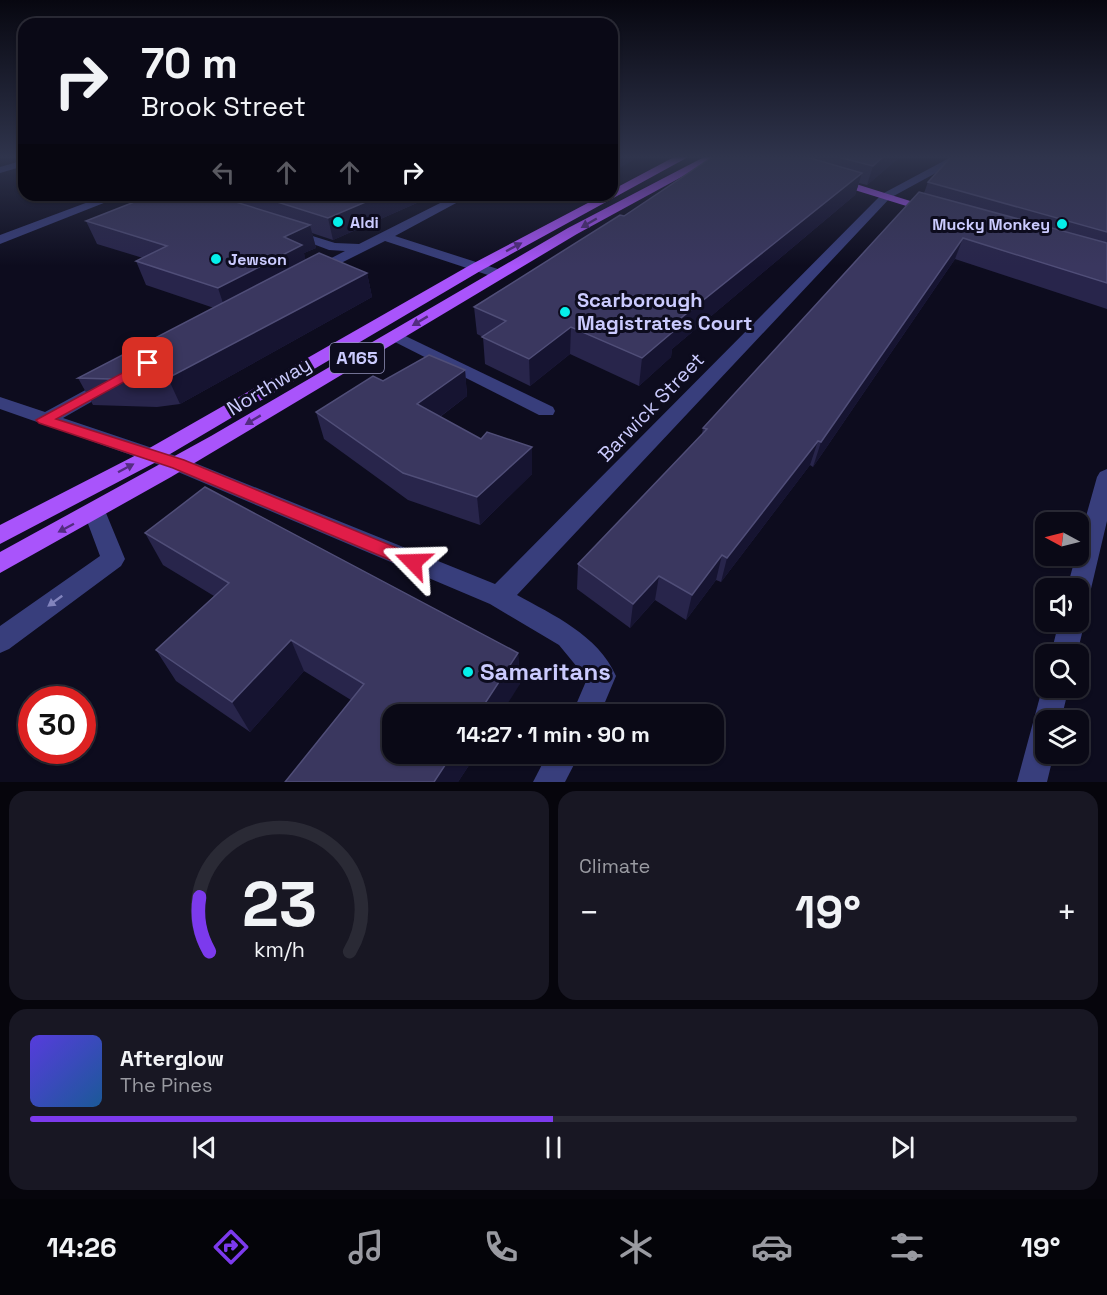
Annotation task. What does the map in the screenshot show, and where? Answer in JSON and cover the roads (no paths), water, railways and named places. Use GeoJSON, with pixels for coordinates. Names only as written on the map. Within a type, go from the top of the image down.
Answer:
{"type":"FeatureCollection","features":[{"type":"Feature","properties":{"kind":"main road","name":"Northway"},"geometry":{"type":"LineString","coordinates":[[0,563],[95,513],[499,274],[644,192]]}},
{"type":"Feature","properties":{"kind":"main road"},"geometry":{"type":"LineString","coordinates":[[874,192],[948,215]]}},
{"type":"Feature","properties":{"kind":"main road","name":"Northway"},"geometry":{"type":"LineString","coordinates":[[0,534],[153,454],[477,267],[601,201]]}},
{"type":"Feature","properties":{"kind":"street","name":"Barwick Street"},"geometry":{"type":"LineString","coordinates":[[499,597],[886,196],[893,192]]}},
{"type":"Feature","properties":{"kind":"street"},"geometry":{"type":"LineString","coordinates":[[0,240],[102,201]]}},
{"type":"Feature","properties":{"kind":"street"},"geometry":{"type":"LineString","coordinates":[[306,278],[453,201]]}},
{"type":"Feature","properties":{"kind":"street"},"geometry":{"type":"LineString","coordinates":[[281,230],[334,247],[361,248]]}},
{"type":"Feature","properties":{"kind":"street"},"geometry":{"type":"LineString","coordinates":[[382,237],[499,274]]}},
{"type":"Feature","properties":{"kind":"street"},"geometry":{"type":"LineString","coordinates":[[395,336],[546,411]]}},
{"type":"Feature","properties":{"kind":"street"},"geometry":{"type":"LineString","coordinates":[[44,420],[128,374]]}},
{"type":"Feature","properties":{"kind":"street"},"geometry":{"type":"LineString","coordinates":[[0,403],[44,420],[153,454],[499,597],[568,637],[602,676],[590,704]]}},
{"type":"Feature","properties":{"kind":"street"},"geometry":{"type":"LineString","coordinates":[[1082,578],[1107,477]]}},
{"type":"Feature","properties":{"kind":"street"},"geometry":{"type":"LineString","coordinates":[[0,641],[113,559],[95,513]]}},
{"type":"Feature","properties":{"kind":"street"},"geometry":{"type":"LineString","coordinates":[[548,782],[559,764]]}},
{"type":"Feature","properties":{"kind":"street"},"geometry":{"type":"LineString","coordinates":[[1032,782],[1037,764]]}},
{"type":"Feature","properties":{"kind":"place","name":"Aldi"},"geometry":{"type":"Point","coordinates":[338,222]}},
{"type":"Feature","properties":{"kind":"place","name":"Mucky Monkey"},"geometry":{"type":"Point","coordinates":[1062,224]}},
{"type":"Feature","properties":{"kind":"place","name":"Jewson"},"geometry":{"type":"Point","coordinates":[216,259]}},
{"type":"Feature","properties":{"kind":"place","name":"Scarborough Magistrates Court"},"geometry":{"type":"Point","coordinates":[565,312]}},
{"type":"Feature","properties":{"kind":"place","name":"Samaritans"},"geometry":{"type":"Point","coordinates":[468,672]}}]}
